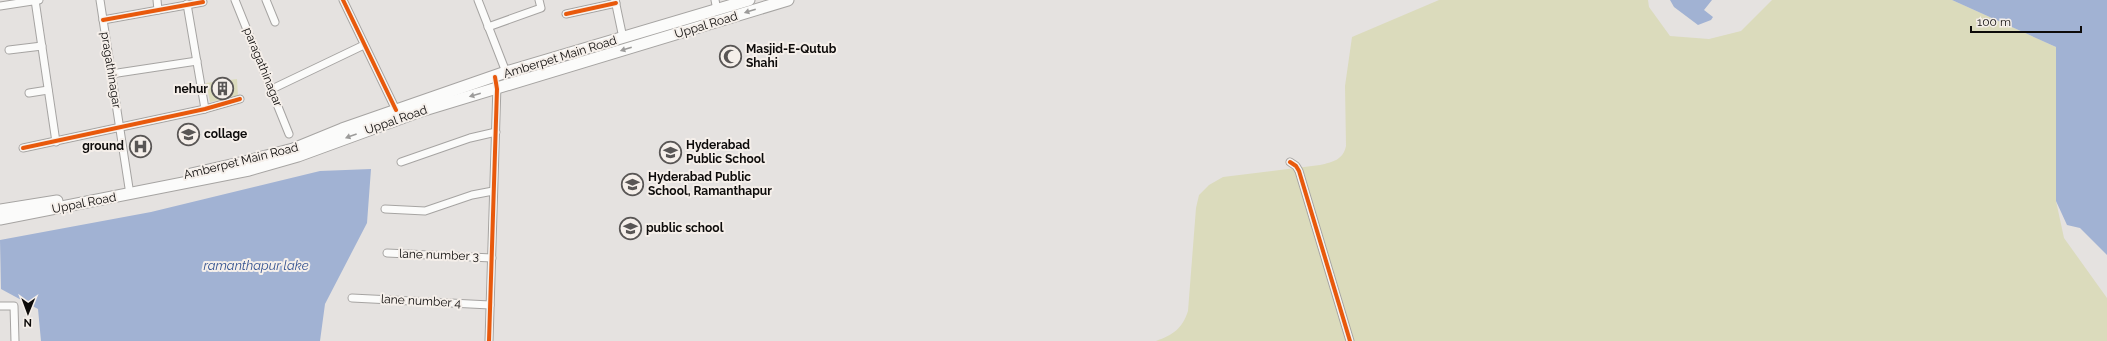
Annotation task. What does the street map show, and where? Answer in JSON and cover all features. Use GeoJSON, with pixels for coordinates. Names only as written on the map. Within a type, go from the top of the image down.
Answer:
{"type":"FeatureCollection","features":[{"type":"Feature","properties":{"kind":"highway","name":"Amberpet Main Road"},"geometry":{"type":"LineString","coordinates":[[0,210],[129,188],[278,157],[396,110],[496,77],[506,72],[623,38],[716,5],[749,0]]}},
{"type":"Feature","properties":{"kind":"highway","name":"Uppal Road"},"geometry":{"type":"LineString","coordinates":[[0,219],[249,170],[278,157],[421,111],[788,0]]}},
{"type":"Feature","properties":{"kind":"street"},"geometry":{"type":"LineString","coordinates":[[36,0],[56,142]]}},
{"type":"Feature","properties":{"kind":"street"},"geometry":{"type":"LineString","coordinates":[[0,6],[39,0]]}},
{"type":"Feature","properties":{"kind":"street","name":"pragathinagar"},"geometry":{"type":"LineString","coordinates":[[100,0],[129,188]]}},
{"type":"Feature","properties":{"kind":"street"},"geometry":{"type":"LineString","coordinates":[[156,0],[158,10]]}},
{"type":"Feature","properties":{"kind":"street","name":"paragathinagar"},"geometry":{"type":"LineString","coordinates":[[235,0],[290,134]]}},
{"type":"Feature","properties":{"kind":"street"},"geometry":{"type":"LineString","coordinates":[[266,0],[275,22]]}},
{"type":"Feature","properties":{"kind":"street"},"geometry":{"type":"LineString","coordinates":[[344,0],[396,110]]}},
{"type":"Feature","properties":{"kind":"street"},"geometry":{"type":"LineString","coordinates":[[478,0],[506,72]]}},
{"type":"Feature","properties":{"kind":"street"},"geometry":{"type":"LineString","coordinates":[[488,27],[541,8],[538,0]]}},
{"type":"Feature","properties":{"kind":"street"},"geometry":{"type":"LineString","coordinates":[[103,20],[203,2]]}},
{"type":"Feature","properties":{"kind":"street"},"geometry":{"type":"LineString","coordinates":[[566,14],[615,2],[623,38]]}},
{"type":"Feature","properties":{"kind":"street"},"geometry":{"type":"LineString","coordinates":[[188,4],[205,109]]}},
{"type":"Feature","properties":{"kind":"street"},"geometry":{"type":"LineString","coordinates":[[272,88],[364,45]]}},
{"type":"Feature","properties":{"kind":"street"},"geometry":{"type":"LineString","coordinates":[[10,50],[42,46]]}},
{"type":"Feature","properties":{"kind":"street"},"geometry":{"type":"LineString","coordinates":[[111,74],[197,61]]}},
{"type":"Feature","properties":{"kind":"street"},"geometry":{"type":"LineString","coordinates":[[489,341],[496,132],[496,77]]}},
{"type":"Feature","properties":{"kind":"street"},"geometry":{"type":"LineString","coordinates":[[29,93],[48,90]]}},
{"type":"Feature","properties":{"kind":"street"},"geometry":{"type":"LineString","coordinates":[[23,148],[205,109],[240,99]]}},
{"type":"Feature","properties":{"kind":"street"},"geometry":{"type":"LineString","coordinates":[[401,162],[470,138],[496,132]]}},
{"type":"Feature","properties":{"kind":"street"},"geometry":{"type":"LineString","coordinates":[[1290,162],[1296,166],[1350,341]]}},
{"type":"Feature","properties":{"kind":"street"},"geometry":{"type":"LineString","coordinates":[[385,210],[425,211],[472,195],[493,191]]}},
{"type":"Feature","properties":{"kind":"street","name":"lane number 3"},"geometry":{"type":"LineString","coordinates":[[387,254],[492,258]]}},
{"type":"Feature","properties":{"kind":"street","name":"lane number 4"},"geometry":{"type":"LineString","coordinates":[[352,298],[490,305]]}},
{"type":"Feature","properties":{"kind":"street"},"geometry":{"type":"LineString","coordinates":[[0,306],[14,306],[15,341]]}},
{"type":"Feature","properties":{"kind":"green space"},"geometry":{"type":"Polygon","coordinates":[[[1439,0],[1648,0],[1649,7],[1670,36],[1709,39],[1741,31],[1772,0],[1952,0],[2056,47],[2056,201],[2064,238],[2107,298],[2107,341],[1156,341],[1172,334],[1180,327],[1188,311],[1196,208],[1199,195],[1209,185],[1223,177],[1320,165],[1337,160],[1345,151],[1346,146],[1345,86],[1352,37],[1439,0]]]}},
{"type":"Feature","properties":{"kind":"green space","name":"nehur"},"geometry":{"type":"Polygon","coordinates":[[[237,79],[238,96],[210,102],[206,83],[237,79]]]}},
{"type":"Feature","properties":{"kind":"water"},"geometry":{"type":"Polygon","coordinates":[[[1670,0],[1712,0],[1704,10],[1713,17],[1711,20],[1698,25],[1674,7],[1670,0]]]}},
{"type":"Feature","properties":{"kind":"water"},"geometry":{"type":"Polygon","coordinates":[[[1952,0],[2107,0],[2107,255],[2080,228],[2067,225],[2056,201],[2056,47],[1952,0]]]}},
{"type":"Feature","properties":{"kind":"water","name":"ramanthapur lake"},"geometry":{"type":"Polygon","coordinates":[[[371,169],[367,223],[325,304],[320,341],[41,341],[38,309],[1,289],[0,240],[151,212],[320,171],[371,169]]]}},
{"type":"Feature","properties":{"kind":"cycle path"},"geometry":{"type":"LineString","coordinates":[[343,0],[396,110]]}},
{"type":"Feature","properties":{"kind":"cycle path"},"geometry":{"type":"LineString","coordinates":[[103,20],[203,2]]}},
{"type":"Feature","properties":{"kind":"cycle path"},"geometry":{"type":"LineString","coordinates":[[566,14],[616,3]]}},
{"type":"Feature","properties":{"kind":"cycle path"},"geometry":{"type":"LineString","coordinates":[[489,341],[497,89],[495,77]]}},
{"type":"Feature","properties":{"kind":"cycle path"},"geometry":{"type":"LineString","coordinates":[[23,148],[205,109],[240,99]]}},
{"type":"Feature","properties":{"kind":"cycle path"},"geometry":{"type":"LineString","coordinates":[[1290,162],[1296,166],[1299,171],[1350,341]]}},
{"type":"Feature","properties":{"kind":"place","name":"Masjid-E-Qutub Shahi"},"geometry":{"type":"Point","coordinates":[731,56]}},
{"type":"Feature","properties":{"kind":"place","name":"nehur"},"geometry":{"type":"Point","coordinates":[223,89]}},
{"type":"Feature","properties":{"kind":"place","name":"collage"},"geometry":{"type":"Point","coordinates":[189,134]}},
{"type":"Feature","properties":{"kind":"place","name":"ground"},"geometry":{"type":"Point","coordinates":[140,146]}},
{"type":"Feature","properties":{"kind":"place","name":"Hyderabad Public School"},"geometry":{"type":"Point","coordinates":[671,152]}},
{"type":"Feature","properties":{"kind":"place","name":"Hyderabad Public School, Ramanthapur"},"geometry":{"type":"Point","coordinates":[632,184]}},
{"type":"Feature","properties":{"kind":"place","name":"public school"},"geometry":{"type":"Point","coordinates":[631,228]}}]}
